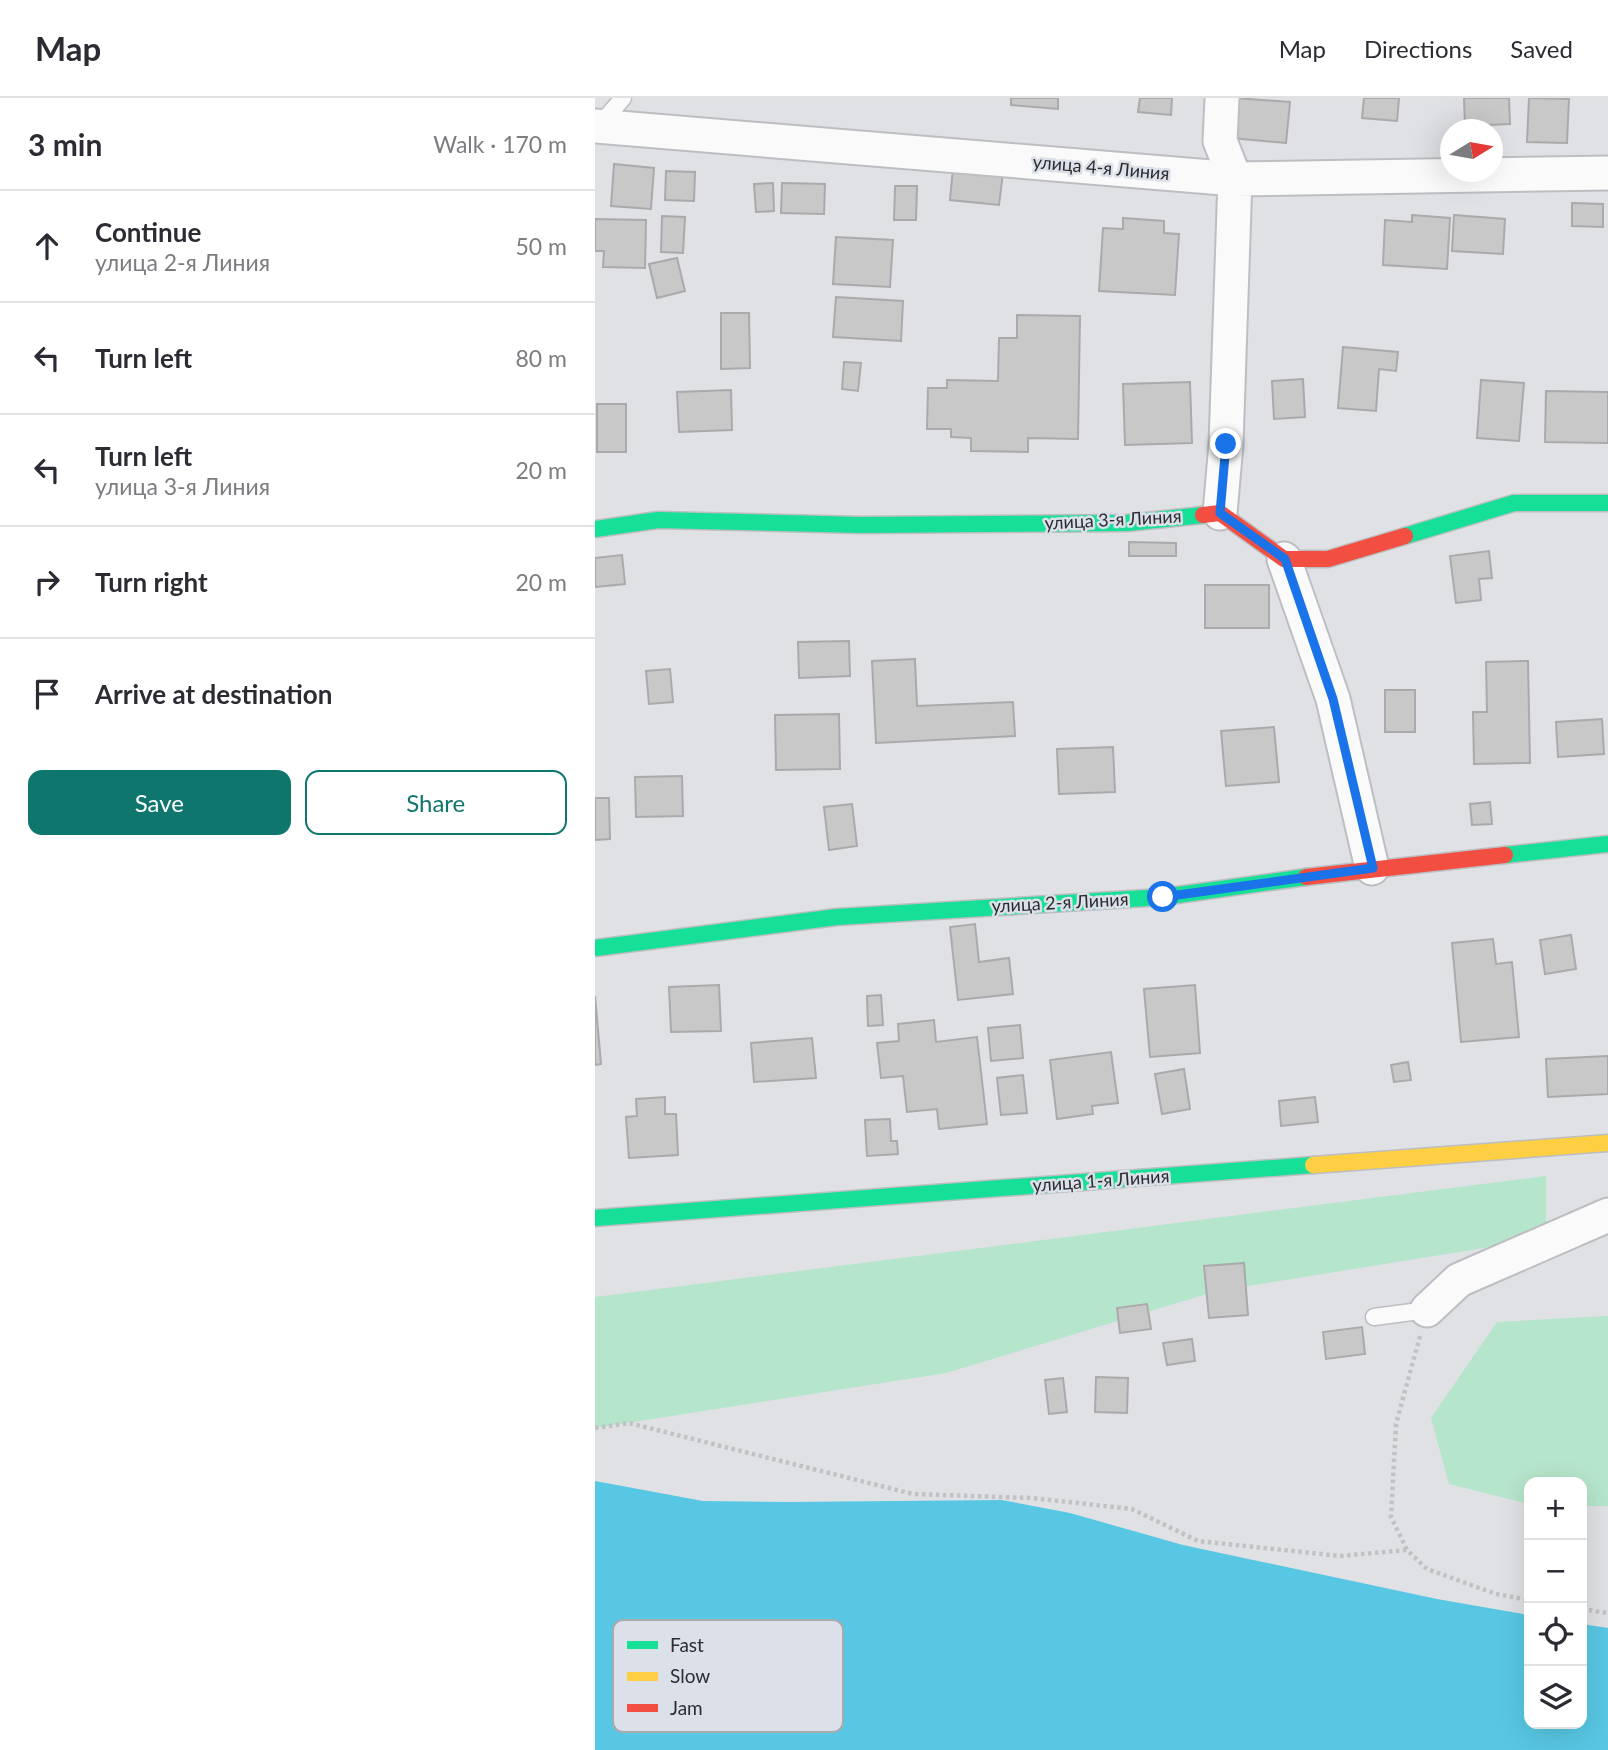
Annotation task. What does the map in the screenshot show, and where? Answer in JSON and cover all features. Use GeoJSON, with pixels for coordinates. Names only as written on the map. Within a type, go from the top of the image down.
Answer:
{"type":"FeatureCollection","features":[{"type":"Feature","properties":{"kind":"street"},"geometry":{"type":"LineString","coordinates":[[1222,98],[1220,141],[1235,179],[1226,444],[1220,513],[1285,559],[1328,559],[1514,503],[1608,503]]}},
{"type":"Feature","properties":{"kind":"street","name":"улица 4-я Линия"},"geometry":{"type":"LineString","coordinates":[[596,130],[1235,179],[1608,173]]}},
{"type":"Feature","properties":{"kind":"street","name":"улица 3-я Линия"},"geometry":{"type":"LineString","coordinates":[[595,529],[658,520],[861,525],[1127,523],[1220,513]]}},
{"type":"Feature","properties":{"kind":"street"},"geometry":{"type":"LineString","coordinates":[[1285,559],[1333,699],[1373,868]]}},
{"type":"Feature","properties":{"kind":"street","name":"улица 2-я Линия"},"geometry":{"type":"LineString","coordinates":[[595,948],[837,917],[1163,897],[1373,868],[1608,844]]}},
{"type":"Feature","properties":{"kind":"street","name":"улица 1-я Линия"},"geometry":{"type":"LineString","coordinates":[[595,1218],[1608,1143]]}},
{"type":"Feature","properties":{"kind":"street"},"geometry":{"type":"LineString","coordinates":[[1427,1310],[1459,1280],[1608,1216]]}},
{"type":"Feature","properties":{"kind":"lane"},"geometry":{"type":"LineString","coordinates":[[596,130],[623,98]]}},
{"type":"Feature","properties":{"kind":"lane"},"geometry":{"type":"LineString","coordinates":[[1374,1317],[1427,1310]]}},
{"type":"Feature","properties":{"kind":"path"},"geometry":{"type":"LineString","coordinates":[[1427,1310],[1396,1424],[1391,1517],[1407,1550],[1427,1569],[1496,1594],[1524,1599]]}},
{"type":"Feature","properties":{"kind":"path"},"geometry":{"type":"LineString","coordinates":[[595,1428],[629,1423],[913,1494],[1031,1497],[1132,1508],[1198,1541],[1340,1556],[1407,1550]]}},
{"type":"Feature","properties":{"kind":"path"},"geometry":{"type":"LineString","coordinates":[[1587,1610],[1608,1613]]}},
{"type":"Feature","properties":{"kind":"green space"},"geometry":{"type":"Polygon","coordinates":[[[1546,1176],[1546,1238],[1217,1291],[946,1373],[595,1428],[595,1297],[1546,1176]]]}},
{"type":"Feature","properties":{"kind":"green space"},"geometry":{"type":"Polygon","coordinates":[[[1608,1316],[1608,1506],[1587,1506],[1587,1477],[1524,1477],[1524,1503],[1449,1484],[1431,1418],[1497,1322],[1608,1316]]]}},
{"type":"Feature","properties":{"kind":"water"},"geometry":{"type":"Polygon","coordinates":[[[595,1481],[703,1501],[1002,1500],[1070,1513],[1183,1545],[1437,1599],[1524,1614],[1524,1729],[1587,1729],[1587,1625],[1608,1628],[1608,1750],[595,1750],[595,1481]]]}},
{"type":"Feature","properties":{"kind":"building"},"geometry":{"type":"Polygon","coordinates":[[[1011,98],[1058,98],[1058,109],[1011,105],[1011,98]]]}},
{"type":"Feature","properties":{"kind":"building"},"geometry":{"type":"Polygon","coordinates":[[[1140,98],[1172,98],[1171,115],[1138,112],[1140,98]]]}},
{"type":"Feature","properties":{"kind":"building"},"geometry":{"type":"Polygon","coordinates":[[[1235,98],[1290,102],[1286,143],[1231,138],[1235,98]]]}},
{"type":"Feature","properties":{"kind":"building"},"geometry":{"type":"Polygon","coordinates":[[[1364,98],[1399,98],[1397,121],[1362,118],[1364,98]]]}},
{"type":"Feature","properties":{"kind":"building"},"geometry":{"type":"Polygon","coordinates":[[[1464,98],[1509,98],[1510,124],[1503,124],[1503,119],[1465,119],[1464,98]]]}},
{"type":"Feature","properties":{"kind":"building"},"geometry":{"type":"Polygon","coordinates":[[[1529,98],[1569,99],[1567,143],[1527,142],[1529,98]]]}},
{"type":"Feature","properties":{"kind":"building"},"geometry":{"type":"Polygon","coordinates":[[[614,164],[654,168],[651,209],[611,206],[614,164]]]}},
{"type":"Feature","properties":{"kind":"building"},"geometry":{"type":"Polygon","coordinates":[[[953,168],[1003,173],[999,205],[950,200],[953,168]]]}},
{"type":"Feature","properties":{"kind":"building"},"geometry":{"type":"Polygon","coordinates":[[[666,171],[695,172],[694,201],[665,200],[666,171]]]}},
{"type":"Feature","properties":{"kind":"building"},"geometry":{"type":"Polygon","coordinates":[[[773,183],[774,211],[756,212],[754,184],[773,183]]]}},
{"type":"Feature","properties":{"kind":"building"},"geometry":{"type":"Polygon","coordinates":[[[782,183],[825,184],[824,214],[781,213],[782,183]]]}},
{"type":"Feature","properties":{"kind":"building"},"geometry":{"type":"Polygon","coordinates":[[[895,186],[917,186],[916,220],[894,220],[895,186]]]}},
{"type":"Feature","properties":{"kind":"building"},"geometry":{"type":"Polygon","coordinates":[[[1572,203],[1603,204],[1603,227],[1572,226],[1572,203]]]}},
{"type":"Feature","properties":{"kind":"building"},"geometry":{"type":"Polygon","coordinates":[[[1412,215],[1450,218],[1447,269],[1383,265],[1385,220],[1412,222],[1412,215]]]}},
{"type":"Feature","properties":{"kind":"building"},"geometry":{"type":"Polygon","coordinates":[[[1454,215],[1505,219],[1503,254],[1452,251],[1454,215]]]}},
{"type":"Feature","properties":{"kind":"building"},"geometry":{"type":"Polygon","coordinates":[[[662,216],[685,217],[683,253],[661,252],[662,216]]]}},
{"type":"Feature","properties":{"kind":"building"},"geometry":{"type":"Polygon","coordinates":[[[1123,218],[1164,221],[1164,233],[1179,234],[1175,295],[1099,291],[1103,228],[1123,229],[1123,218]]]}},
{"type":"Feature","properties":{"kind":"building"},"geometry":{"type":"Polygon","coordinates":[[[595,219],[646,220],[645,268],[603,267],[604,251],[595,251],[595,219]]]}},
{"type":"Feature","properties":{"kind":"building"},"geometry":{"type":"Polygon","coordinates":[[[836,237],[893,240],[890,287],[833,284],[836,237]]]}},
{"type":"Feature","properties":{"kind":"building"},"geometry":{"type":"Polygon","coordinates":[[[677,258],[685,291],[657,298],[649,264],[677,258]]]}},
{"type":"Feature","properties":{"kind":"building"},"geometry":{"type":"Polygon","coordinates":[[[836,297],[903,301],[901,341],[833,337],[836,297]]]}},
{"type":"Feature","properties":{"kind":"building"},"geometry":{"type":"Polygon","coordinates":[[[721,313],[749,313],[750,368],[721,369],[721,313]]]}},
{"type":"Feature","properties":{"kind":"building"},"geometry":{"type":"Polygon","coordinates":[[[1017,315],[1080,316],[1078,439],[1028,438],[1028,452],[971,451],[971,438],[951,437],[951,429],[927,429],[928,388],[947,388],[947,380],[998,381],[999,338],[1017,338],[1017,315]]]}},
{"type":"Feature","properties":{"kind":"building"},"geometry":{"type":"Polygon","coordinates":[[[1343,347],[1398,352],[1396,371],[1379,369],[1376,411],[1338,408],[1343,347]]]}},
{"type":"Feature","properties":{"kind":"building"},"geometry":{"type":"Polygon","coordinates":[[[844,362],[861,363],[858,391],[842,389],[844,362]]]}},
{"type":"Feature","properties":{"kind":"building"},"geometry":{"type":"Polygon","coordinates":[[[1303,379],[1305,417],[1274,419],[1272,381],[1303,379]]]}},
{"type":"Feature","properties":{"kind":"building"},"geometry":{"type":"Polygon","coordinates":[[[1481,380],[1524,383],[1519,441],[1477,438],[1481,380]]]}},
{"type":"Feature","properties":{"kind":"building"},"geometry":{"type":"Polygon","coordinates":[[[1190,382],[1192,443],[1125,445],[1123,384],[1190,382]]]}},
{"type":"Feature","properties":{"kind":"building"},"geometry":{"type":"Polygon","coordinates":[[[731,390],[732,430],[679,432],[677,392],[731,390]]]}},
{"type":"Feature","properties":{"kind":"building"},"geometry":{"type":"Polygon","coordinates":[[[1546,391],[1608,392],[1608,443],[1545,442],[1546,391]]]}},
{"type":"Feature","properties":{"kind":"building"},"geometry":{"type":"Polygon","coordinates":[[[597,404],[626,404],[626,452],[597,452],[597,404]]]}},
{"type":"Feature","properties":{"kind":"building"},"geometry":{"type":"Polygon","coordinates":[[[1129,542],[1176,543],[1176,556],[1129,556],[1129,542]]]}},
{"type":"Feature","properties":{"kind":"building"},"geometry":{"type":"Polygon","coordinates":[[[1489,551],[1492,578],[1479,579],[1481,600],[1456,603],[1450,556],[1489,551]]]}},
{"type":"Feature","properties":{"kind":"building"},"geometry":{"type":"Polygon","coordinates":[[[622,555],[625,584],[595,587],[595,558],[622,555]]]}},
{"type":"Feature","properties":{"kind":"building"},"geometry":{"type":"Polygon","coordinates":[[[1205,585],[1269,585],[1269,628],[1205,628],[1205,585]]]}},
{"type":"Feature","properties":{"kind":"building"},"geometry":{"type":"Polygon","coordinates":[[[849,641],[850,676],[799,678],[798,642],[849,641]]]}},
{"type":"Feature","properties":{"kind":"building"},"geometry":{"type":"Polygon","coordinates":[[[915,659],[917,706],[1013,702],[1015,736],[876,743],[872,661],[915,659]]]}},
{"type":"Feature","properties":{"kind":"building"},"geometry":{"type":"Polygon","coordinates":[[[1528,661],[1530,763],[1474,764],[1473,712],[1487,712],[1486,662],[1528,661]]]}},
{"type":"Feature","properties":{"kind":"building"},"geometry":{"type":"Polygon","coordinates":[[[670,669],[673,702],[649,704],[646,671],[670,669]]]}},
{"type":"Feature","properties":{"kind":"building"},"geometry":{"type":"Polygon","coordinates":[[[1385,690],[1415,690],[1415,732],[1385,732],[1385,690]]]}},
{"type":"Feature","properties":{"kind":"building"},"geometry":{"type":"Polygon","coordinates":[[[839,714],[840,769],[776,770],[775,715],[839,714]]]}},
{"type":"Feature","properties":{"kind":"building"},"geometry":{"type":"Polygon","coordinates":[[[1602,719],[1604,754],[1558,757],[1556,722],[1602,719]]]}},
{"type":"Feature","properties":{"kind":"building"},"geometry":{"type":"Polygon","coordinates":[[[1274,727],[1279,782],[1226,786],[1221,731],[1274,727]]]}},
{"type":"Feature","properties":{"kind":"building"},"geometry":{"type":"Polygon","coordinates":[[[1113,747],[1115,792],[1059,794],[1057,749],[1113,747]]]}},
{"type":"Feature","properties":{"kind":"building"},"geometry":{"type":"Polygon","coordinates":[[[682,776],[683,816],[636,817],[635,777],[682,776]]]}},
{"type":"Feature","properties":{"kind":"building"},"geometry":{"type":"Polygon","coordinates":[[[595,798],[609,798],[610,839],[595,840],[595,798]]]}},
{"type":"Feature","properties":{"kind":"building"},"geometry":{"type":"Polygon","coordinates":[[[1490,802],[1492,824],[1472,825],[1470,804],[1490,802]]]}},
{"type":"Feature","properties":{"kind":"building"},"geometry":{"type":"Polygon","coordinates":[[[852,804],[857,846],[829,850],[824,807],[852,804]]]}},
{"type":"Feature","properties":{"kind":"building"},"geometry":{"type":"Polygon","coordinates":[[[975,924],[979,962],[1009,958],[1013,994],[958,1000],[950,927],[975,924]]]}},
{"type":"Feature","properties":{"kind":"building"},"geometry":{"type":"Polygon","coordinates":[[[1571,935],[1576,969],[1545,974],[1540,940],[1571,935]]]}},
{"type":"Feature","properties":{"kind":"building"},"geometry":{"type":"Polygon","coordinates":[[[1493,939],[1496,964],[1512,962],[1519,1037],[1461,1042],[1452,943],[1493,939]]]}},
{"type":"Feature","properties":{"kind":"building"},"geometry":{"type":"Polygon","coordinates":[[[719,985],[721,1031],[671,1032],[669,987],[719,985]]]}},
{"type":"Feature","properties":{"kind":"building"},"geometry":{"type":"Polygon","coordinates":[[[1195,985],[1200,1053],[1150,1057],[1144,989],[1195,985]]]}},
{"type":"Feature","properties":{"kind":"building"},"geometry":{"type":"Polygon","coordinates":[[[881,995],[883,1025],[868,1026],[867,996],[881,995]]]}},
{"type":"Feature","properties":{"kind":"building"},"geometry":{"type":"Polygon","coordinates":[[[595,996],[601,1064],[595,1065],[595,996]]]}},
{"type":"Feature","properties":{"kind":"building"},"geometry":{"type":"Polygon","coordinates":[[[934,1020],[936,1042],[977,1037],[987,1124],[939,1129],[937,1109],[907,1112],[903,1076],[881,1078],[877,1043],[899,1041],[898,1024],[934,1020]]]}},
{"type":"Feature","properties":{"kind":"building"},"geometry":{"type":"Polygon","coordinates":[[[1020,1025],[1023,1058],[991,1061],[988,1028],[1020,1025]]]}},
{"type":"Feature","properties":{"kind":"building"},"geometry":{"type":"Polygon","coordinates":[[[812,1038],[816,1078],[754,1082],[751,1043],[812,1038]]]}},
{"type":"Feature","properties":{"kind":"building"},"geometry":{"type":"Polygon","coordinates":[[[1111,1052],[1118,1103],[1092,1106],[1093,1114],[1057,1119],[1050,1060],[1111,1052]]]}},
{"type":"Feature","properties":{"kind":"building"},"geometry":{"type":"Polygon","coordinates":[[[1608,1056],[1608,1094],[1548,1097],[1546,1059],[1608,1056]]]}},
{"type":"Feature","properties":{"kind":"building"},"geometry":{"type":"Polygon","coordinates":[[[1408,1062],[1411,1080],[1394,1082],[1391,1065],[1408,1062]]]}},
{"type":"Feature","properties":{"kind":"building"},"geometry":{"type":"Polygon","coordinates":[[[1184,1069],[1190,1109],[1162,1114],[1155,1074],[1184,1069]]]}},
{"type":"Feature","properties":{"kind":"building"},"geometry":{"type":"Polygon","coordinates":[[[1023,1075],[1027,1113],[1001,1115],[997,1078],[1023,1075]]]}},
{"type":"Feature","properties":{"kind":"building"},"geometry":{"type":"Polygon","coordinates":[[[665,1097],[665,1114],[676,1114],[678,1155],[629,1158],[626,1117],[637,1116],[636,1099],[665,1097]]]}},
{"type":"Feature","properties":{"kind":"building"},"geometry":{"type":"Polygon","coordinates":[[[1315,1097],[1318,1122],[1281,1126],[1279,1101],[1315,1097]]]}},
{"type":"Feature","properties":{"kind":"building"},"geometry":{"type":"Polygon","coordinates":[[[890,1119],[891,1141],[897,1141],[898,1154],[867,1156],[865,1120],[890,1119]]]}},
{"type":"Feature","properties":{"kind":"building"},"geometry":{"type":"Polygon","coordinates":[[[1244,1263],[1248,1315],[1209,1318],[1204,1266],[1244,1263]]]}},
{"type":"Feature","properties":{"kind":"building"},"geometry":{"type":"Polygon","coordinates":[[[1147,1304],[1151,1329],[1120,1333],[1117,1308],[1147,1304]]]}},
{"type":"Feature","properties":{"kind":"building"},"geometry":{"type":"Polygon","coordinates":[[[1362,1327],[1365,1354],[1326,1359],[1323,1332],[1362,1327]]]}},
{"type":"Feature","properties":{"kind":"building"},"geometry":{"type":"Polygon","coordinates":[[[1192,1339],[1195,1361],[1167,1365],[1163,1343],[1192,1339]]]}},
{"type":"Feature","properties":{"kind":"building"},"geometry":{"type":"Polygon","coordinates":[[[1096,1377],[1128,1378],[1127,1413],[1095,1412],[1096,1377]]]}},
{"type":"Feature","properties":{"kind":"building"},"geometry":{"type":"Polygon","coordinates":[[[1063,1378],[1067,1412],[1049,1414],[1045,1380],[1063,1378]]]}},
{"type":"Feature","properties":{"kind":"traffic: fast"},"geometry":{"type":"LineString","coordinates":[[1405,536],[1514,503],[1608,503]]}},
{"type":"Feature","properties":{"kind":"traffic: fast"},"geometry":{"type":"LineString","coordinates":[[595,529],[658,520],[861,525],[1127,523],[1203,515]]}},
{"type":"Feature","properties":{"kind":"traffic: fast"},"geometry":{"type":"LineString","coordinates":[[1505,855],[1608,844]]}},
{"type":"Feature","properties":{"kind":"traffic: fast"},"geometry":{"type":"LineString","coordinates":[[595,948],[837,917],[1163,897],[1306,877]]}},
{"type":"Feature","properties":{"kind":"traffic: fast"},"geometry":{"type":"LineString","coordinates":[[595,1218],[1313,1165]]}},
{"type":"Feature","properties":{"kind":"traffic: slow"},"geometry":{"type":"LineString","coordinates":[[1313,1165],[1608,1143]]}},
{"type":"Feature","properties":{"kind":"traffic: jam"},"geometry":{"type":"LineString","coordinates":[[1203,515],[1220,513],[1284,559],[1328,559],[1405,536]]}},
{"type":"Feature","properties":{"kind":"traffic: jam"},"geometry":{"type":"LineString","coordinates":[[1306,877],[1505,855]]}},
{"type":"Feature","properties":{"kind":"route"},"geometry":{"type":"LineString","coordinates":[[1163,897],[1373,868],[1333,699],[1285,559],[1220,513],[1226,444]]}}]}
